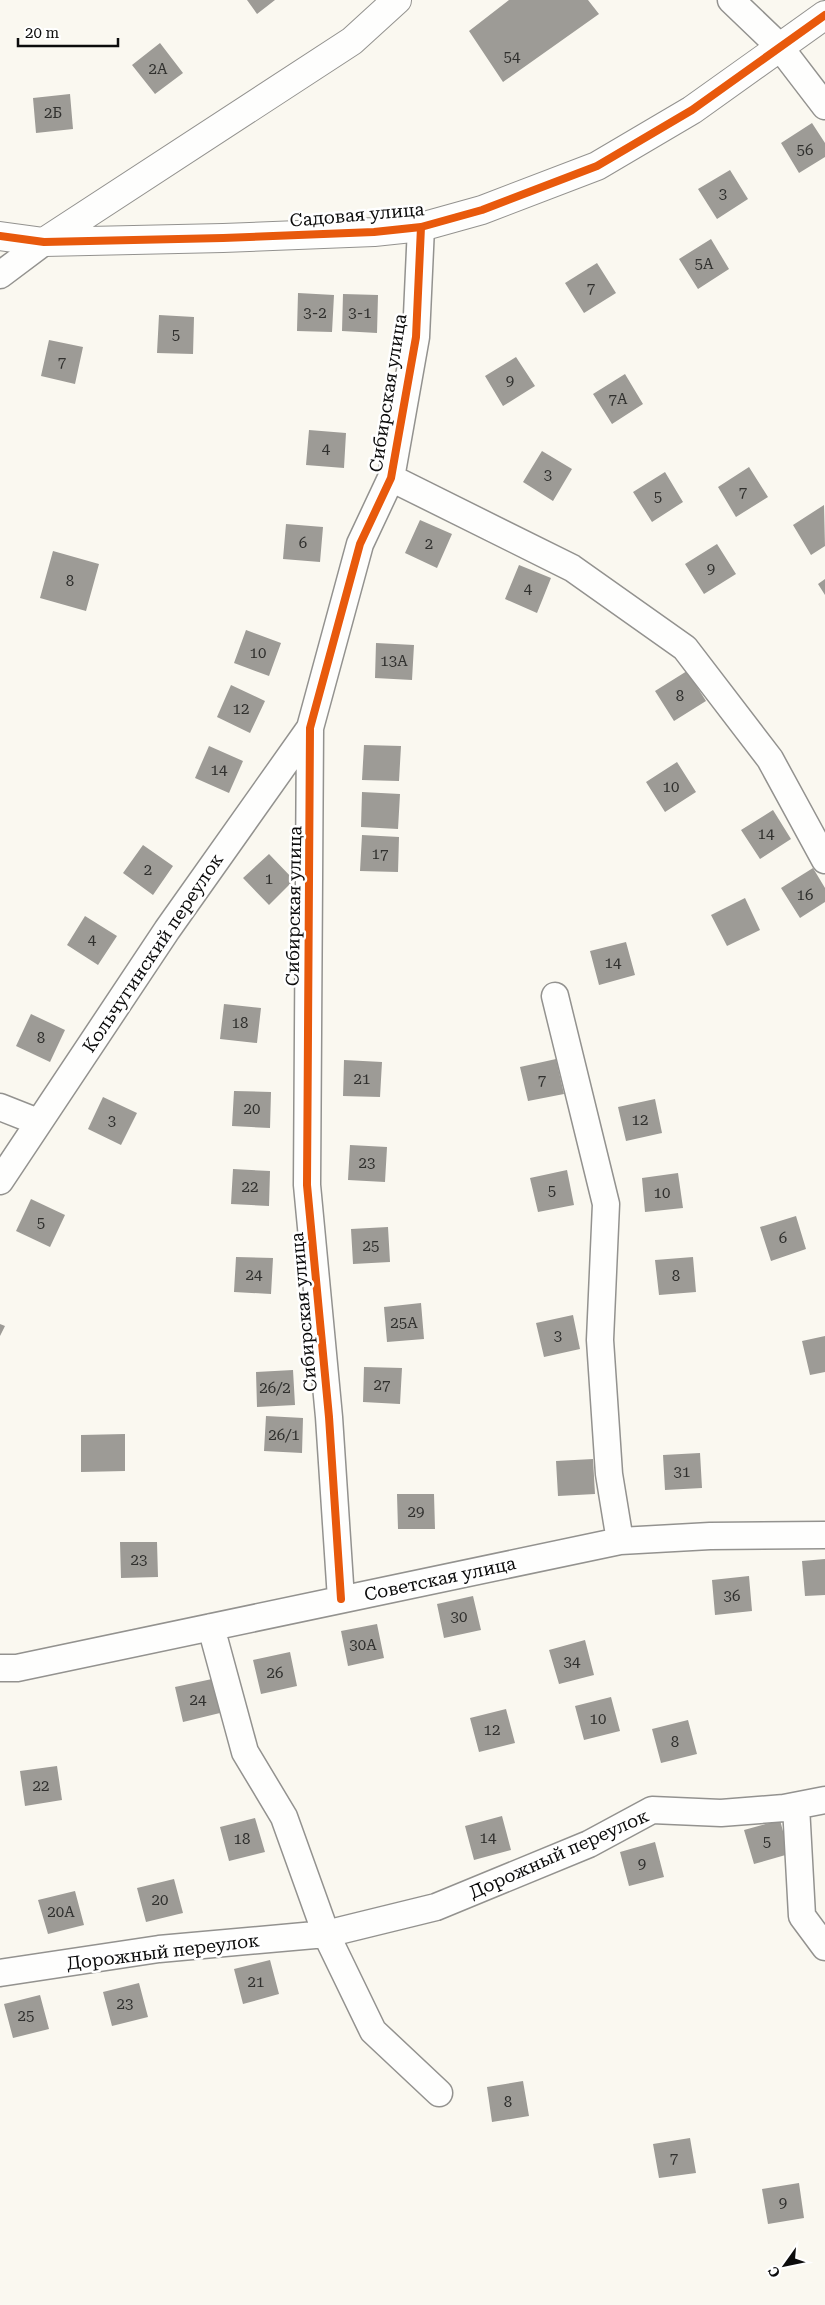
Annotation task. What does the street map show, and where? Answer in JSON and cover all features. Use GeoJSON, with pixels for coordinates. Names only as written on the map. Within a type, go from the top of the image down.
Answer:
{"type":"FeatureCollection","features":[{"type":"Feature","properties":{"kind":"street"},"geometry":{"type":"LineString","coordinates":[[0,274],[44,242],[352,41],[397,0]]}},
{"type":"Feature","properties":{"kind":"street"},"geometry":{"type":"LineString","coordinates":[[732,0],[779,46],[825,106]]}},
{"type":"Feature","properties":{"kind":"street"},"geometry":{"type":"LineString","coordinates":[[779,46],[825,15]]}},
{"type":"Feature","properties":{"kind":"street","name":"Садовая улица"},"geometry":{"type":"LineString","coordinates":[[0,236],[44,242],[374,232],[421,227],[482,210],[596,166],[692,110],[779,46]]}},
{"type":"Feature","properties":{"kind":"street","name":"Сибирская улица"},"geometry":{"type":"LineString","coordinates":[[341,1599],[329,1417],[308,1185],[310,728],[360,544],[391,478],[416,337],[421,227]]}},
{"type":"Feature","properties":{"kind":"street"},"geometry":{"type":"LineString","coordinates":[[391,478],[572,568],[685,648],[770,759],[825,860]]}},
{"type":"Feature","properties":{"kind":"street","name":"Кольчугинский переулок"},"geometry":{"type":"LineString","coordinates":[[0,1181],[167,930],[310,728]]}},
{"type":"Feature","properties":{"kind":"street"},"geometry":{"type":"LineString","coordinates":[[555,996],[606,1204],[600,1340],[609,1474],[620,1542]]}},
{"type":"Feature","properties":{"kind":"street"},"geometry":{"type":"LineString","coordinates":[[0,1107],[38,1122]]}},
{"type":"Feature","properties":{"kind":"street","name":"Советская улица"},"geometry":{"type":"LineString","coordinates":[[0,1668],[17,1668],[620,1542],[710,1536],[825,1536]]}},
{"type":"Feature","properties":{"kind":"street"},"geometry":{"type":"LineString","coordinates":[[211,1627],[246,1752],[284,1817],[326,1934],[373,2031],[439,2093]]}},
{"type":"Feature","properties":{"kind":"street","name":"Дорожный переулок"},"geometry":{"type":"LineString","coordinates":[[0,1973],[159,1949],[326,1934],[436,1907],[589,1844],[652,1810],[722,1813],[796,1806],[825,1800]]}},
{"type":"Feature","properties":{"kind":"street"},"geometry":{"type":"LineString","coordinates":[[796,1806],[802,1916],[825,1947]]}},
{"type":"Feature","properties":{"kind":"building"},"geometry":{"type":"Polygon","coordinates":[[[247,0],[275,0],[257,14],[247,0]]]}},
{"type":"Feature","properties":{"kind":"building"},"geometry":{"type":"Polygon","coordinates":[[[509,0],[588,0],[599,14],[503,82],[469,31],[509,0]]]}},
{"type":"Feature","properties":{"kind":"building"},"geometry":{"type":"Polygon","coordinates":[[[160,43],[183,73],[155,94],[132,65],[160,43]]]}},
{"type":"Feature","properties":{"kind":"building"},"geometry":{"type":"Polygon","coordinates":[[[70,94],[73,129],[36,133],[33,98],[70,94]]]}},
{"type":"Feature","properties":{"kind":"building"},"geometry":{"type":"Polygon","coordinates":[[[812,123],[825,143],[825,157],[799,173],[781,143],[812,123]]]}},
{"type":"Feature","properties":{"kind":"building"},"geometry":{"type":"Polygon","coordinates":[[[730,170],[748,199],[717,219],[698,189],[730,170]]]}},
{"type":"Feature","properties":{"kind":"building"},"geometry":{"type":"Polygon","coordinates":[[[711,239],[729,269],[698,289],[679,259],[711,239]]]}},
{"type":"Feature","properties":{"kind":"building"},"geometry":{"type":"Polygon","coordinates":[[[597,263],[616,293],[584,313],[565,283],[597,263]]]}},
{"type":"Feature","properties":{"kind":"building"},"geometry":{"type":"Polygon","coordinates":[[[298,293],[334,295],[332,332],[297,331],[298,293]]]}},
{"type":"Feature","properties":{"kind":"building"},"geometry":{"type":"Polygon","coordinates":[[[343,294],[378,295],[377,333],[342,331],[343,294]]]}},
{"type":"Feature","properties":{"kind":"building"},"geometry":{"type":"Polygon","coordinates":[[[159,315],[194,317],[193,354],[157,353],[159,315]]]}},
{"type":"Feature","properties":{"kind":"building"},"geometry":{"type":"Polygon","coordinates":[[[49,340],[83,347],[75,384],[41,376],[49,340]]]}},
{"type":"Feature","properties":{"kind":"building"},"geometry":{"type":"Polygon","coordinates":[[[516,357],[535,386],[503,406],[485,376],[516,357]]]}},
{"type":"Feature","properties":{"kind":"building"},"geometry":{"type":"Polygon","coordinates":[[[625,374],[643,404],[612,424],[593,394],[625,374]]]}},
{"type":"Feature","properties":{"kind":"building"},"geometry":{"type":"Polygon","coordinates":[[[309,430],[346,433],[344,468],[306,465],[309,430]]]}},
{"type":"Feature","properties":{"kind":"building"},"geometry":{"type":"Polygon","coordinates":[[[542,451],[572,469],[553,501],[523,482],[542,451]]]}},
{"type":"Feature","properties":{"kind":"building"},"geometry":{"type":"Polygon","coordinates":[[[749,467],[768,497],[736,517],[718,487],[749,467]]]}},
{"type":"Feature","properties":{"kind":"building"},"geometry":{"type":"Polygon","coordinates":[[[665,472],[683,502],[652,522],[633,492],[665,472]]]}},
{"type":"Feature","properties":{"kind":"building"},"geometry":{"type":"Polygon","coordinates":[[[824,505],[825,546],[811,555],[793,525],[824,505]]]}},
{"type":"Feature","properties":{"kind":"building"},"geometry":{"type":"Polygon","coordinates":[[[420,520],[452,534],[437,568],[405,553],[420,520]]]}},
{"type":"Feature","properties":{"kind":"building"},"geometry":{"type":"Polygon","coordinates":[[[286,524],[323,527],[320,562],[283,559],[286,524]]]}},
{"type":"Feature","properties":{"kind":"building"},"geometry":{"type":"Polygon","coordinates":[[[717,544],[736,574],[704,594],[685,564],[717,544]]]}},
{"type":"Feature","properties":{"kind":"building"},"geometry":{"type":"Polygon","coordinates":[[[53,551],[99,564],[86,611],[40,598],[53,551]]]}},
{"type":"Feature","properties":{"kind":"building"},"geometry":{"type":"Polygon","coordinates":[[[519,565],[551,578],[537,613],[505,599],[519,565]]]}},
{"type":"Feature","properties":{"kind":"building"},"geometry":{"type":"Polygon","coordinates":[[[825,579],[825,595],[818,584],[825,579]]]}},
{"type":"Feature","properties":{"kind":"building"},"geometry":{"type":"Polygon","coordinates":[[[246,630],[281,643],[269,676],[234,663],[246,630]]]}},
{"type":"Feature","properties":{"kind":"building"},"geometry":{"type":"Polygon","coordinates":[[[376,643],[414,645],[412,680],[375,678],[376,643]]]}},
{"type":"Feature","properties":{"kind":"building"},"geometry":{"type":"Polygon","coordinates":[[[687,671],[706,701],[674,721],[655,691],[687,671]]]}},
{"type":"Feature","properties":{"kind":"building"},"geometry":{"type":"Polygon","coordinates":[[[231,685],[265,701],[250,733],[217,717],[231,685]]]}},
{"type":"Feature","properties":{"kind":"building"},"geometry":{"type":"Polygon","coordinates":[[[364,745],[401,746],[399,781],[362,780],[364,745]]]}},
{"type":"Feature","properties":{"kind":"building"},"geometry":{"type":"Polygon","coordinates":[[[209,746],[243,761],[229,793],[195,778],[209,746]]]}},
{"type":"Feature","properties":{"kind":"building"},"geometry":{"type":"Polygon","coordinates":[[[677,762],[696,792],[665,812],[646,782],[677,762]]]}},
{"type":"Feature","properties":{"kind":"building"},"geometry":{"type":"Polygon","coordinates":[[[362,792],[400,794],[398,829],[361,827],[362,792]]]}},
{"type":"Feature","properties":{"kind":"building"},"geometry":{"type":"Polygon","coordinates":[[[773,810],[791,839],[760,859],[741,830],[773,810]]]}},
{"type":"Feature","properties":{"kind":"building"},"geometry":{"type":"Polygon","coordinates":[[[362,835],[399,837],[398,872],[360,871],[362,835]]]}},
{"type":"Feature","properties":{"kind":"building"},"geometry":{"type":"Polygon","coordinates":[[[143,845],[173,866],[153,895],[123,873],[143,845]]]}},
{"type":"Feature","properties":{"kind":"building"},"geometry":{"type":"Polygon","coordinates":[[[269,854],[294,880],[269,905],[243,878],[269,854]]]}},
{"type":"Feature","properties":{"kind":"building"},"geometry":{"type":"Polygon","coordinates":[[[813,868],[825,888],[825,902],[800,918],[781,888],[813,868]]]}},
{"type":"Feature","properties":{"kind":"building"},"geometry":{"type":"Polygon","coordinates":[[[745,898],[760,930],[727,946],[711,915],[745,898]]]}},
{"type":"Feature","properties":{"kind":"building"},"geometry":{"type":"Polygon","coordinates":[[[85,916],[117,936],[98,965],[67,945],[85,916]]]}},
{"type":"Feature","properties":{"kind":"building"},"geometry":{"type":"Polygon","coordinates":[[[626,942],[635,975],[599,985],[590,951],[626,942]]]}},
{"type":"Feature","properties":{"kind":"building"},"geometry":{"type":"Polygon","coordinates":[[[224,1004],[261,1008],[257,1043],[220,1039],[224,1004]]]}},
{"type":"Feature","properties":{"kind":"building"},"geometry":{"type":"Polygon","coordinates":[[[31,1014],[65,1030],[50,1062],[16,1046],[31,1014]]]}},
{"type":"Feature","properties":{"kind":"building"},"geometry":{"type":"Polygon","coordinates":[[[556,1059],[564,1094],[528,1101],[520,1067],[556,1059]]]}},
{"type":"Feature","properties":{"kind":"building"},"geometry":{"type":"Polygon","coordinates":[[[344,1060],[382,1062],[380,1097],[343,1096],[344,1060]]]}},
{"type":"Feature","properties":{"kind":"building"},"geometry":{"type":"Polygon","coordinates":[[[234,1091],[271,1092],[270,1128],[232,1126],[234,1091]]]}},
{"type":"Feature","properties":{"kind":"building"},"geometry":{"type":"Polygon","coordinates":[[[103,1097],[137,1113],[121,1145],[88,1129],[103,1097]]]}},
{"type":"Feature","properties":{"kind":"building"},"geometry":{"type":"Polygon","coordinates":[[[655,1099],[662,1133],[626,1141],[618,1107],[655,1099]]]}},
{"type":"Feature","properties":{"kind":"building"},"geometry":{"type":"Polygon","coordinates":[[[350,1145],[387,1147],[385,1182],[348,1180],[350,1145]]]}},
{"type":"Feature","properties":{"kind":"building"},"geometry":{"type":"Polygon","coordinates":[[[233,1169],[270,1171],[269,1206],[231,1204],[233,1169]]]}},
{"type":"Feature","properties":{"kind":"building"},"geometry":{"type":"Polygon","coordinates":[[[567,1170],[574,1205],[538,1212],[530,1178],[567,1170]]]}},
{"type":"Feature","properties":{"kind":"building"},"geometry":{"type":"Polygon","coordinates":[[[678,1173],[683,1208],[645,1212],[642,1178],[678,1173]]]}},
{"type":"Feature","properties":{"kind":"building"},"geometry":{"type":"Polygon","coordinates":[[[31,1199],[65,1215],[50,1247],[16,1231],[31,1199]]]}},
{"type":"Feature","properties":{"kind":"building"},"geometry":{"type":"Polygon","coordinates":[[[796,1216],[806,1249],[771,1261],[760,1227],[796,1216]]]}},
{"type":"Feature","properties":{"kind":"building"},"geometry":{"type":"Polygon","coordinates":[[[388,1227],[390,1262],[353,1264],[351,1229],[388,1227]]]}},
{"type":"Feature","properties":{"kind":"building"},"geometry":{"type":"Polygon","coordinates":[[[236,1257],[273,1258],[271,1294],[234,1292],[236,1257]]]}},
{"type":"Feature","properties":{"kind":"building"},"geometry":{"type":"Polygon","coordinates":[[[693,1257],[696,1292],[659,1295],[655,1260],[693,1257]]]}},
{"type":"Feature","properties":{"kind":"building"},"geometry":{"type":"Polygon","coordinates":[[[421,1303],[424,1339],[387,1342],[384,1307],[421,1303]]]}},
{"type":"Feature","properties":{"kind":"building"},"geometry":{"type":"Polygon","coordinates":[[[573,1315],[580,1349],[544,1357],[536,1323],[573,1315]]]}},
{"type":"Feature","properties":{"kind":"building"},"geometry":{"type":"Polygon","coordinates":[[[0,1324],[5,1326],[0,1336],[0,1324]]]}},
{"type":"Feature","properties":{"kind":"building"},"geometry":{"type":"Polygon","coordinates":[[[825,1336],[825,1372],[810,1375],[802,1341],[825,1336]]]}},
{"type":"Feature","properties":{"kind":"building"},"geometry":{"type":"Polygon","coordinates":[[[364,1367],[402,1368],[400,1404],[363,1402],[364,1367]]]}},
{"type":"Feature","properties":{"kind":"building"},"geometry":{"type":"Polygon","coordinates":[[[293,1370],[295,1405],[257,1407],[256,1372],[293,1370]]]}},
{"type":"Feature","properties":{"kind":"building"},"geometry":{"type":"Polygon","coordinates":[[[266,1416],[303,1418],[302,1453],[264,1451],[266,1416]]]}},
{"type":"Feature","properties":{"kind":"building"},"geometry":{"type":"Polygon","coordinates":[[[125,1434],[125,1471],[81,1472],[81,1435],[125,1434]]]}},
{"type":"Feature","properties":{"kind":"building"},"geometry":{"type":"Polygon","coordinates":[[[700,1453],[702,1488],[665,1490],[663,1455],[700,1453]]]}},
{"type":"Feature","properties":{"kind":"building"},"geometry":{"type":"Polygon","coordinates":[[[593,1459],[595,1494],[558,1496],[556,1461],[593,1459]]]}},
{"type":"Feature","properties":{"kind":"building"},"geometry":{"type":"Polygon","coordinates":[[[397,1494],[434,1494],[435,1529],[398,1529],[397,1494]]]}},
{"type":"Feature","properties":{"kind":"building"},"geometry":{"type":"Polygon","coordinates":[[[120,1542],[157,1542],[158,1577],[121,1578],[120,1542]]]}},
{"type":"Feature","properties":{"kind":"building"},"geometry":{"type":"Polygon","coordinates":[[[825,1559],[825,1595],[805,1596],[802,1561],[825,1559]]]}},
{"type":"Feature","properties":{"kind":"building"},"geometry":{"type":"Polygon","coordinates":[[[749,1576],[752,1611],[715,1615],[712,1580],[749,1576]]]}},
{"type":"Feature","properties":{"kind":"building"},"geometry":{"type":"Polygon","coordinates":[[[473,1596],[481,1630],[444,1638],[437,1604],[473,1596]]]}},
{"type":"Feature","properties":{"kind":"building"},"geometry":{"type":"Polygon","coordinates":[[[377,1624],[384,1658],[348,1666],[341,1631],[377,1624]]]}},
{"type":"Feature","properties":{"kind":"building"},"geometry":{"type":"Polygon","coordinates":[[[585,1640],[594,1675],[559,1684],[549,1650],[585,1640]]]}},
{"type":"Feature","properties":{"kind":"building"},"geometry":{"type":"Polygon","coordinates":[[[290,1652],[297,1686],[261,1694],[253,1660],[290,1652]]]}},
{"type":"Feature","properties":{"kind":"building"},"geometry":{"type":"Polygon","coordinates":[[[212,1679],[220,1713],[183,1722],[175,1687],[212,1679]]]}},
{"type":"Feature","properties":{"kind":"building"},"geometry":{"type":"Polygon","coordinates":[[[611,1697],[620,1731],[584,1740],[575,1706],[611,1697]]]}},
{"type":"Feature","properties":{"kind":"building"},"geometry":{"type":"Polygon","coordinates":[[[506,1709],[515,1743],[479,1752],[470,1718],[506,1709]]]}},
{"type":"Feature","properties":{"kind":"building"},"geometry":{"type":"Polygon","coordinates":[[[688,1720],[697,1754],[661,1763],[652,1729],[688,1720]]]}},
{"type":"Feature","properties":{"kind":"building"},"geometry":{"type":"Polygon","coordinates":[[[57,1766],[62,1800],[25,1806],[20,1771],[57,1766]]]}},
{"type":"Feature","properties":{"kind":"building"},"geometry":{"type":"Polygon","coordinates":[[[502,1816],[511,1850],[474,1860],[465,1826],[502,1816]]]}},
{"type":"Feature","properties":{"kind":"building"},"geometry":{"type":"Polygon","coordinates":[[[255,1818],[265,1852],[229,1861],[220,1827],[255,1818]]]}},
{"type":"Feature","properties":{"kind":"building"},"geometry":{"type":"Polygon","coordinates":[[[780,1820],[789,1854],[754,1864],[744,1830],[780,1820]]]}},
{"type":"Feature","properties":{"kind":"building"},"geometry":{"type":"Polygon","coordinates":[[[655,1842],[664,1877],[629,1886],[620,1852],[655,1842]]]}},
{"type":"Feature","properties":{"kind":"building"},"geometry":{"type":"Polygon","coordinates":[[[174,1879],[183,1913],[146,1922],[137,1888],[174,1879]]]}},
{"type":"Feature","properties":{"kind":"building"},"geometry":{"type":"Polygon","coordinates":[[[75,1891],[84,1925],[48,1934],[38,1900],[75,1891]]]}},
{"type":"Feature","properties":{"kind":"building"},"geometry":{"type":"Polygon","coordinates":[[[270,1960],[279,1994],[243,2004],[234,1969],[270,1960]]]}},
{"type":"Feature","properties":{"kind":"building"},"geometry":{"type":"Polygon","coordinates":[[[139,1983],[148,2017],[112,2026],[103,1992],[139,1983]]]}},
{"type":"Feature","properties":{"kind":"building"},"geometry":{"type":"Polygon","coordinates":[[[40,1995],[49,2029],[13,2038],[4,2004],[40,1995]]]}},
{"type":"Feature","properties":{"kind":"building"},"geometry":{"type":"Polygon","coordinates":[[[523,2081],[529,2116],[492,2122],[487,2087],[523,2081]]]}},
{"type":"Feature","properties":{"kind":"building"},"geometry":{"type":"Polygon","coordinates":[[[690,2138],[696,2173],[659,2178],[653,2144],[690,2138]]]}},
{"type":"Feature","properties":{"kind":"building"},"geometry":{"type":"Polygon","coordinates":[[[799,2183],[804,2218],[768,2224],[762,2189],[799,2183]]]}},
{"type":"Feature","properties":{"kind":"cycle path"},"geometry":{"type":"LineString","coordinates":[[0,236],[44,242],[374,232],[421,227],[482,210],[597,166],[692,110],[825,15]]}},
{"type":"Feature","properties":{"kind":"cycle path"},"geometry":{"type":"LineString","coordinates":[[341,1599],[329,1417],[307,1185],[310,728],[360,544],[391,478],[416,337],[421,227]]}}]}
